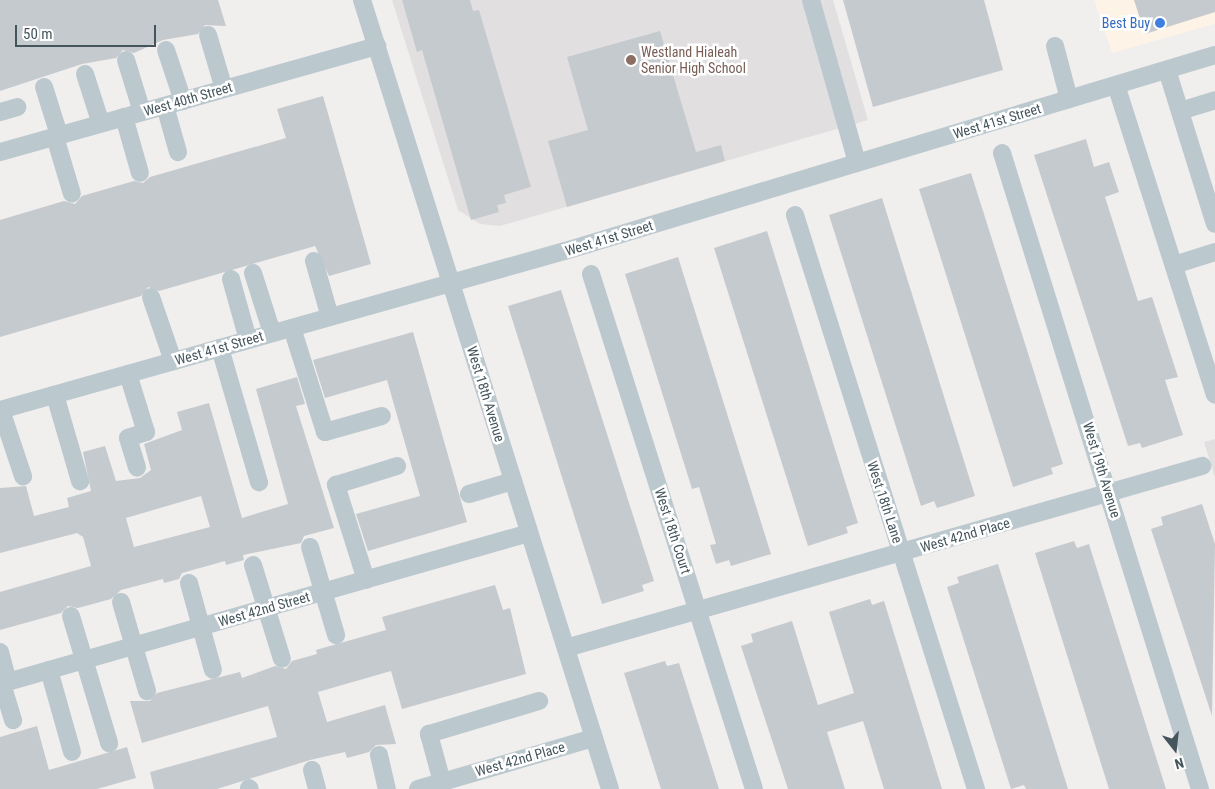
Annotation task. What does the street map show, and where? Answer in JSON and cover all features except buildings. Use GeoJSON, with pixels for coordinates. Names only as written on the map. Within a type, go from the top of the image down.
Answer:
{"type":"FeatureCollection","features":[{"type":"Feature","properties":{"kind":"street","name":"West 18th Avenue"},"geometry":{"type":"LineString","coordinates":[[362,0],[610,789]]}},
{"type":"Feature","properties":{"kind":"street"},"geometry":{"type":"LineString","coordinates":[[811,0],[857,163]]}},
{"type":"Feature","properties":{"kind":"street"},"geometry":{"type":"LineString","coordinates":[[208,35],[224,89]]}},
{"type":"Feature","properties":{"kind":"street","name":"West 40th Street"},"geometry":{"type":"LineString","coordinates":[[0,152],[377,46]]}},
{"type":"Feature","properties":{"kind":"street"},"geometry":{"type":"LineString","coordinates":[[1055,46],[1069,99]]}},
{"type":"Feature","properties":{"kind":"street"},"geometry":{"type":"LineString","coordinates":[[166,50],[183,101]]}},
{"type":"Feature","properties":{"kind":"street","name":"West 41st Street"},"geometry":{"type":"LineString","coordinates":[[1,410],[451,282],[857,163],[1215,55]]}},
{"type":"Feature","properties":{"kind":"street"},"geometry":{"type":"LineString","coordinates":[[126,60],[142,112]]}},
{"type":"Feature","properties":{"kind":"street"},"geometry":{"type":"LineString","coordinates":[[1167,70],[1215,224]]}},
{"type":"Feature","properties":{"kind":"street"},"geometry":{"type":"LineString","coordinates":[[85,74],[101,124]]}},
{"type":"Feature","properties":{"kind":"street"},"geometry":{"type":"LineString","coordinates":[[1116,85],[1215,395]]}},
{"type":"Feature","properties":{"kind":"street"},"geometry":{"type":"LineString","coordinates":[[44,87],[72,194]]}},
{"type":"Feature","properties":{"kind":"street"},"geometry":{"type":"LineString","coordinates":[[1180,111],[1215,100]]}},
{"type":"Feature","properties":{"kind":"street"},"geometry":{"type":"LineString","coordinates":[[165,106],[178,152]]}},
{"type":"Feature","properties":{"kind":"street"},"geometry":{"type":"LineString","coordinates":[[0,112],[17,107]]}},
{"type":"Feature","properties":{"kind":"street"},"geometry":{"type":"LineString","coordinates":[[124,117],[140,173]]}},
{"type":"Feature","properties":{"kind":"street","name":"West 19th Avenue"},"geometry":{"type":"LineString","coordinates":[[1002,153],[1110,492],[1200,789]]}},
{"type":"Feature","properties":{"kind":"street","name":"West 18th Lane"},"geometry":{"type":"LineString","coordinates":[[795,215],[976,789]]}},
{"type":"Feature","properties":{"kind":"street"},"geometry":{"type":"LineString","coordinates":[[1174,265],[1215,252]]}},
{"type":"Feature","properties":{"kind":"street"},"geometry":{"type":"LineString","coordinates":[[314,261],[330,317]]}},
{"type":"Feature","properties":{"kind":"street"},"geometry":{"type":"LineString","coordinates":[[253,273],[272,333]]}},
{"type":"Feature","properties":{"kind":"street","name":"West 18th Court"},"geometry":{"type":"LineString","coordinates":[[591,274],[754,789]]}},
{"type":"Feature","properties":{"kind":"street"},"geometry":{"type":"LineString","coordinates":[[231,279],[248,340]]}},
{"type":"Feature","properties":{"kind":"street"},"geometry":{"type":"LineString","coordinates":[[151,297],[173,361]]}},
{"type":"Feature","properties":{"kind":"street"},"geometry":{"type":"LineString","coordinates":[[292,328],[324,432],[382,416]]}},
{"type":"Feature","properties":{"kind":"street"},"geometry":{"type":"LineString","coordinates":[[220,348],[259,482]]}},
{"type":"Feature","properties":{"kind":"street"},"geometry":{"type":"LineString","coordinates":[[128,374],[146,432],[128,438],[137,468]]}},
{"type":"Feature","properties":{"kind":"street"},"geometry":{"type":"LineString","coordinates":[[55,395],[80,481]]}},
{"type":"Feature","properties":{"kind":"street"},"geometry":{"type":"LineString","coordinates":[[1,410],[23,476]]}},
{"type":"Feature","properties":{"kind":"street"},"geometry":{"type":"LineString","coordinates":[[366,580],[336,485],[397,466]]}},
{"type":"Feature","properties":{"kind":"street","name":"West 42nd Place"},"geometry":{"type":"LineString","coordinates":[[698,608],[902,553],[1202,466]]}},
{"type":"Feature","properties":{"kind":"street"},"geometry":{"type":"LineString","coordinates":[[469,494],[513,481]]}},
{"type":"Feature","properties":{"kind":"street","name":"West 42nd Street"},"geometry":{"type":"LineString","coordinates":[[4,683],[529,533]]}},
{"type":"Feature","properties":{"kind":"street"},"geometry":{"type":"LineString","coordinates":[[310,547],[336,635]]}},
{"type":"Feature","properties":{"kind":"street"},"geometry":{"type":"LineString","coordinates":[[253,565],[282,659]]}},
{"type":"Feature","properties":{"kind":"street"},"geometry":{"type":"LineString","coordinates":[[189,584],[213,670]]}},
{"type":"Feature","properties":{"kind":"street"},"geometry":{"type":"LineString","coordinates":[[122,602],[147,691]]}},
{"type":"Feature","properties":{"kind":"street"},"geometry":{"type":"LineString","coordinates":[[566,648],[698,608]]}},
{"type":"Feature","properties":{"kind":"street"},"geometry":{"type":"LineString","coordinates":[[71,616],[109,743]]}},
{"type":"Feature","properties":{"kind":"street"},"geometry":{"type":"LineString","coordinates":[[0,652],[4,683],[13,720]]}},
{"type":"Feature","properties":{"kind":"street"},"geometry":{"type":"LineString","coordinates":[[49,670],[72,752]]}},
{"type":"Feature","properties":{"kind":"street"},"geometry":{"type":"LineString","coordinates":[[442,782],[429,734],[539,701]]}},
{"type":"Feature","properties":{"kind":"street","name":"West 42nd Place"},"geometry":{"type":"LineString","coordinates":[[418,789],[594,738]]}},
{"type":"Feature","properties":{"kind":"street"},"geometry":{"type":"LineString","coordinates":[[379,755],[387,789]]}},
{"type":"Feature","properties":{"kind":"street"},"geometry":{"type":"LineString","coordinates":[[312,770],[317,789]]}},
{"type":"Feature","properties":{"kind":"shaded area","name":"Westland Hialeah Senior High School"},"geometry":{"type":"Polygon","coordinates":[[[392,0],[833,0],[868,120],[500,226],[480,224],[458,210],[392,0]]]}},
{"type":"Feature","properties":{"kind":"shaded area"},"geometry":{"type":"Polygon","coordinates":[[[1094,0],[1215,0],[1215,24],[1112,53],[1094,0]]]}},
{"type":"Feature","properties":{"kind":"shaded area"},"geometry":{"type":"Polygon","coordinates":[[[1215,439],[1215,478],[1204,442],[1215,439]]]}},
{"type":"Feature","properties":{"kind":"place","name":"Best Buy"},"geometry":{"type":"Point","coordinates":[1160,23]}},
{"type":"Feature","properties":{"kind":"place","name":"Westland Hialeah Senior High School"},"geometry":{"type":"Point","coordinates":[631,60]}}]}
